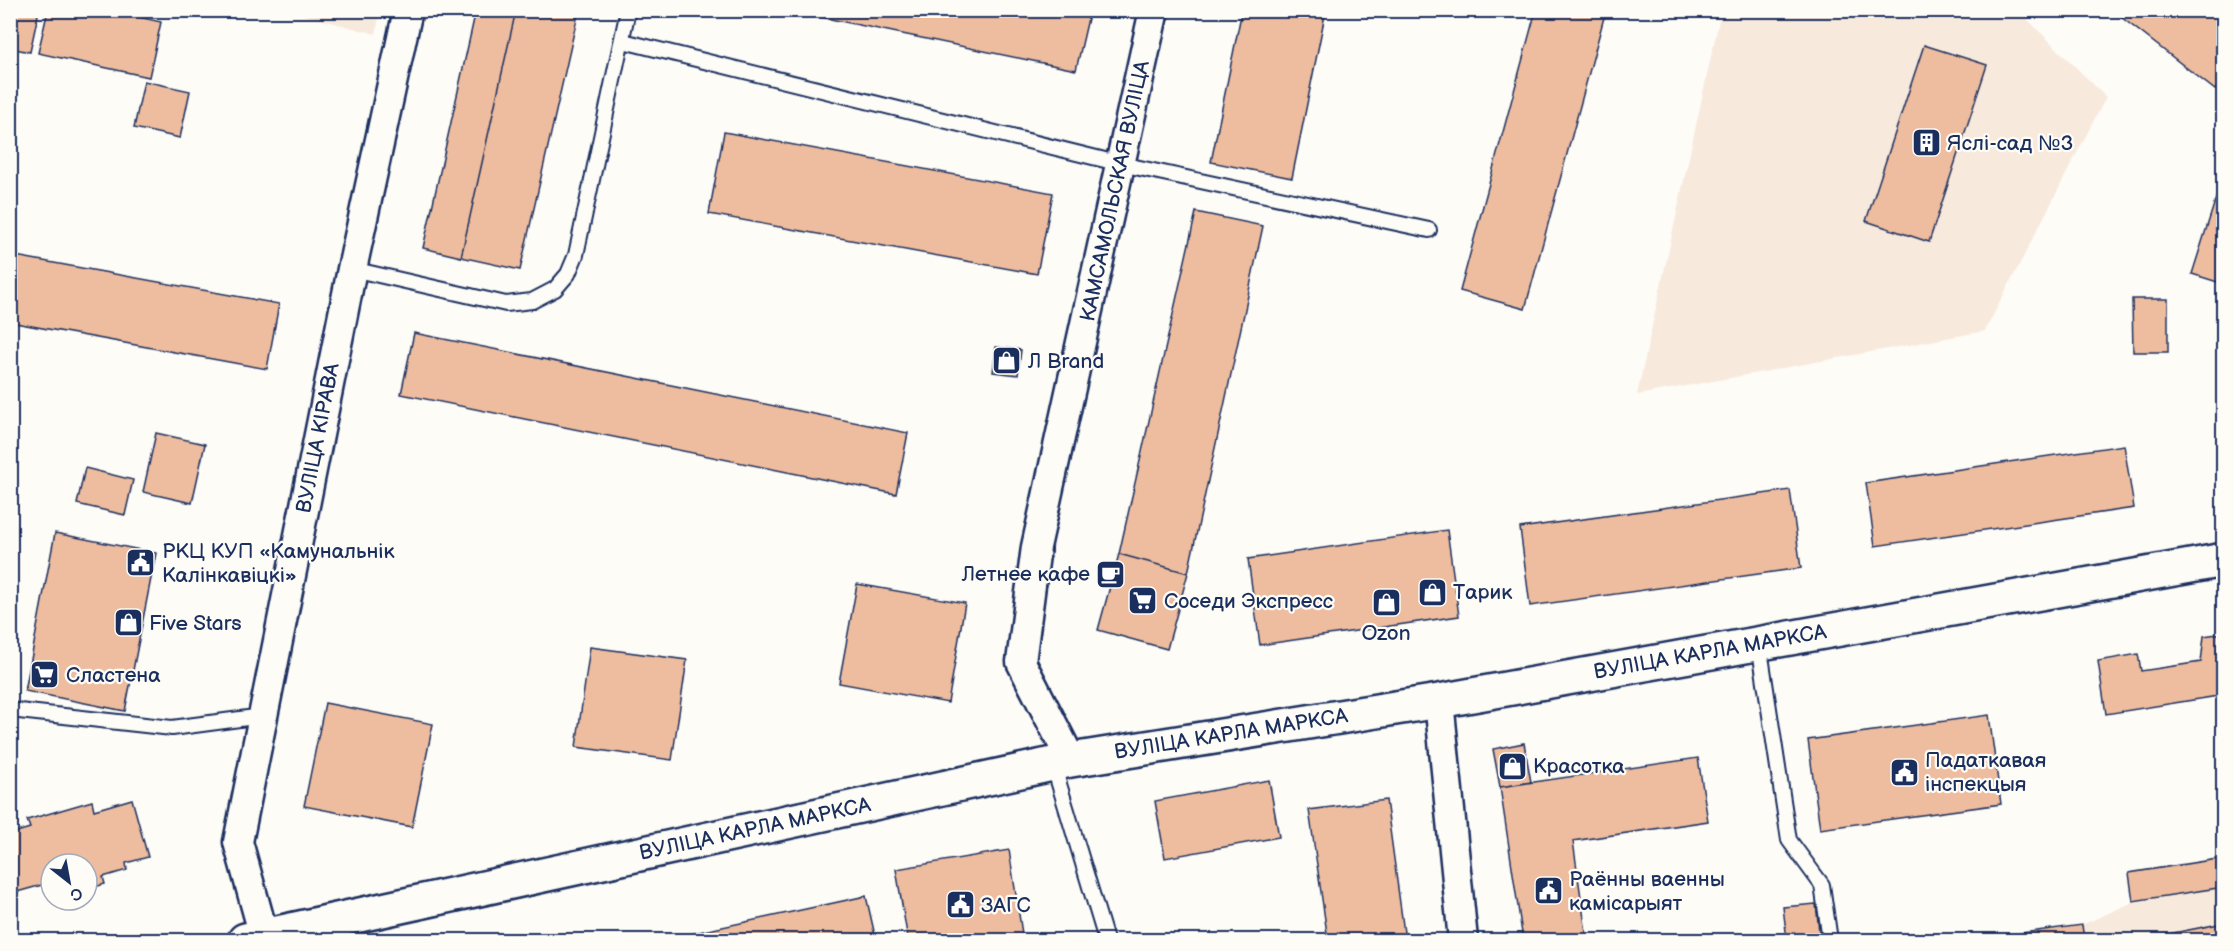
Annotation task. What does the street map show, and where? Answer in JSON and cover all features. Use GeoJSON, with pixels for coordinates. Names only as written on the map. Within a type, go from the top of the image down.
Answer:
{"type":"FeatureCollection","features":[{"type":"Feature","properties":{"kind":"main road","name":"ВУЛІЦА КАРЛА МАРКСА"},"geometry":{"type":"LineString","coordinates":[[258,939],[1062,762],[1438,701],[2223,560]]}},
{"type":"Feature","properties":{"kind":"street","name":"ВУЛІЦА КІРАВА"},"geometry":{"type":"LineString","coordinates":[[258,939],[238,842],[352,269],[408,10]]}},
{"type":"Feature","properties":{"kind":"street","name":"КАМСАМОЛЬСКАЯ ВУЛІЦА"},"geometry":{"type":"LineString","coordinates":[[1062,762],[1021,662],[1036,547],[1154,10]]}},
{"type":"Feature","properties":{"kind":"street"},"geometry":{"type":"LineString","coordinates":[[1438,701],[1463,940]]}},
{"type":"Feature","properties":{"kind":"lane"},"geometry":{"type":"LineString","coordinates":[[352,269],[506,304],[532,301],[555,290],[568,274],[576,255],[628,10]]}},
{"type":"Feature","properties":{"kind":"lane"},"geometry":{"type":"LineString","coordinates":[[623,41],[1121,164],[1429,230]]}},
{"type":"Feature","properties":{"kind":"lane"},"geometry":{"type":"LineString","coordinates":[[1759,643],[1789,840],[1822,885],[1830,940]]}},
{"type":"Feature","properties":{"kind":"lane"},"geometry":{"type":"LineString","coordinates":[[10,710],[172,728],[263,716]]}},
{"type":"Feature","properties":{"kind":"lane"},"geometry":{"type":"LineString","coordinates":[[1062,762],[1106,940]]}},
{"type":"Feature","properties":{"kind":"shaded area"},"geometry":{"type":"Polygon","coordinates":[[[380,10],[376,34],[289,11],[380,10]]]}},
{"type":"Feature","properties":{"kind":"shaded area"},"geometry":{"type":"Polygon","coordinates":[[[1721,11],[2019,11],[2106,97],[1985,331],[1637,395],[1721,11]]]}},
{"type":"Feature","properties":{"kind":"shaded area"},"geometry":{"type":"Polygon","coordinates":[[[2223,858],[2223,940],[1969,940],[2082,925],[2133,902],[2129,873],[2223,858]]]}},
{"type":"Feature","properties":{"kind":"building"},"geometry":{"type":"Polygon","coordinates":[[[10,10],[39,10],[30,52],[10,48],[10,10]]]}},
{"type":"Feature","properties":{"kind":"building"},"geometry":{"type":"Polygon","coordinates":[[[48,10],[108,10],[161,22],[149,77],[38,53],[48,10]]]}},
{"type":"Feature","properties":{"kind":"building"},"geometry":{"type":"Polygon","coordinates":[[[476,10],[516,10],[461,257],[423,248],[476,10]]]}},
{"type":"Feature","properties":{"kind":"building"},"geometry":{"type":"Polygon","coordinates":[[[516,10],[579,10],[520,270],[461,257],[516,10]]]}},
{"type":"Feature","properties":{"kind":"building"},"geometry":{"type":"Polygon","coordinates":[[[787,10],[1090,10],[1076,70],[787,10]]]}},
{"type":"Feature","properties":{"kind":"building"},"geometry":{"type":"Polygon","coordinates":[[[1242,10],[1326,10],[1292,178],[1211,162],[1242,10]]]}},
{"type":"Feature","properties":{"kind":"building"},"geometry":{"type":"Polygon","coordinates":[[[1536,10],[1606,10],[1525,309],[1460,291],[1536,10]]]}},
{"type":"Feature","properties":{"kind":"building"},"geometry":{"type":"Polygon","coordinates":[[[2112,10],[2224,10],[2224,79],[2215,90],[2112,10]]]}},
{"type":"Feature","properties":{"kind":"building","name":"Яслі-сад №3"},"geometry":{"type":"Polygon","coordinates":[[[1924,45],[1987,65],[1929,242],[1866,221],[1924,45]]]}},
{"type":"Feature","properties":{"kind":"building"},"geometry":{"type":"Polygon","coordinates":[[[144,81],[190,91],[180,138],[134,128],[144,81]]]}},
{"type":"Feature","properties":{"kind":"building"},"geometry":{"type":"Polygon","coordinates":[[[724,132],[1053,193],[1037,274],[709,214],[724,132]]]}},
{"type":"Feature","properties":{"kind":"building"},"geometry":{"type":"Polygon","coordinates":[[[2222,179],[2224,180],[2224,284],[2192,274],[2222,179]]]}},
{"type":"Feature","properties":{"kind":"building"},"geometry":{"type":"Polygon","coordinates":[[[1196,212],[1263,226],[1188,573],[1119,554],[1196,212]]]}},
{"type":"Feature","properties":{"kind":"building"},"geometry":{"type":"Polygon","coordinates":[[[10,255],[279,304],[267,369],[10,322],[10,255]]]}},
{"type":"Feature","properties":{"kind":"building"},"geometry":{"type":"Polygon","coordinates":[[[2132,299],[2168,299],[2168,352],[2133,352],[2132,299]]]}},
{"type":"Feature","properties":{"kind":"building"},"geometry":{"type":"Polygon","coordinates":[[[414,333],[908,433],[896,494],[401,394],[414,333]]]}},
{"type":"Feature","properties":{"kind":"building","name":"Л Brand"},"geometry":{"type":"Polygon","coordinates":[[[996,347],[1021,350],[1018,375],[993,372],[996,347]]]}},
{"type":"Feature","properties":{"kind":"building"},"geometry":{"type":"Polygon","coordinates":[[[156,433],[205,444],[192,503],[143,492],[156,433]]]}},
{"type":"Feature","properties":{"kind":"building"},"geometry":{"type":"Polygon","coordinates":[[[2124,445],[2134,508],[1875,546],[1866,483],[2124,445]]]}},
{"type":"Feature","properties":{"kind":"building"},"geometry":{"type":"Polygon","coordinates":[[[85,468],[133,480],[125,515],[77,504],[85,468]]]}},
{"type":"Feature","properties":{"kind":"building"},"geometry":{"type":"Polygon","coordinates":[[[1790,490],[1801,568],[1530,606],[1520,528],[1790,490]]]}},
{"type":"Feature","properties":{"kind":"building"},"geometry":{"type":"Polygon","coordinates":[[[1447,530],[1459,616],[1260,645],[1248,559],[1447,530]]]}},
{"type":"Feature","properties":{"kind":"building"},"geometry":{"type":"Polygon","coordinates":[[[55,533],[156,553],[125,711],[25,691],[55,533]]]}},
{"type":"Feature","properties":{"kind":"building","name":"Соседи Экспресс"},"geometry":{"type":"Polygon","coordinates":[[[1119,554],[1188,573],[1167,649],[1098,630],[1119,554]]]}},
{"type":"Feature","properties":{"kind":"building"},"geometry":{"type":"Polygon","coordinates":[[[857,584],[965,603],[948,703],[839,683],[857,584]]]}},
{"type":"Feature","properties":{"kind":"building"},"geometry":{"type":"Polygon","coordinates":[[[2224,633],[2224,695],[2106,714],[2098,661],[2138,654],[2141,671],[2201,662],[2204,636],[2224,633]]]}},
{"type":"Feature","properties":{"kind":"building"},"geometry":{"type":"Polygon","coordinates":[[[590,647],[687,660],[672,760],[576,747],[590,647]]]}},
{"type":"Feature","properties":{"kind":"building"},"geometry":{"type":"Polygon","coordinates":[[[325,703],[433,724],[412,827],[304,806],[325,703]]]}},
{"type":"Feature","properties":{"kind":"building","name":"Падаткавая інспекцыя"},"geometry":{"type":"Polygon","coordinates":[[[1989,715],[2001,804],[1820,829],[1808,740],[1989,715]]]}},
{"type":"Feature","properties":{"kind":"building","name":"Красотка"},"geometry":{"type":"Polygon","coordinates":[[[1524,743],[1531,782],[1500,787],[1493,749],[1524,743]]]}},
{"type":"Feature","properties":{"kind":"building","name":"Раённы ваенны камісарыят"},"geometry":{"type":"Polygon","coordinates":[[[1698,758],[1708,821],[1573,841],[1587,940],[1523,940],[1500,787],[1698,758]]]}},
{"type":"Feature","properties":{"kind":"building"},"geometry":{"type":"Polygon","coordinates":[[[1269,780],[1279,837],[1165,858],[1155,801],[1269,780]]]}},
{"type":"Feature","properties":{"kind":"building"},"geometry":{"type":"Polygon","coordinates":[[[132,799],[148,857],[126,863],[127,870],[103,877],[105,884],[99,886],[99,852],[39,852],[39,886],[10,894],[10,834],[30,828],[27,820],[92,801],[94,810],[132,799]]]}},
{"type":"Feature","properties":{"kind":"building"},"geometry":{"type":"Polygon","coordinates":[[[1386,800],[1405,940],[1328,940],[1309,810],[1386,800]]]}},
{"type":"Feature","properties":{"kind":"building","name":"ЗАГС"},"geometry":{"type":"Polygon","coordinates":[[[1009,850],[1023,940],[908,940],[896,869],[1009,850]]]}},
{"type":"Feature","properties":{"kind":"building"},"geometry":{"type":"Polygon","coordinates":[[[2224,858],[2224,887],[2133,901],[2129,873],[2224,858]]]}},
{"type":"Feature","properties":{"kind":"building"},"geometry":{"type":"Polygon","coordinates":[[[866,896],[876,940],[662,940],[866,896]]]}},
{"type":"Feature","properties":{"kind":"building"},"geometry":{"type":"Polygon","coordinates":[[[1816,904],[1820,940],[1787,940],[1783,907],[1816,904]]]}},
{"type":"Feature","properties":{"kind":"building"},"geometry":{"type":"Polygon","coordinates":[[[2224,923],[2224,940],[2138,940],[2224,923]]]}},
{"type":"Feature","properties":{"kind":"building"},"geometry":{"type":"Polygon","coordinates":[[[2082,925],[2084,940],[1969,940],[2082,925]]]}},
{"type":"Feature","properties":{"kind":"place","name":"Яслі-сад №3"},"geometry":{"type":"Point","coordinates":[1926,143]}},
{"type":"Feature","properties":{"kind":"place","name":"Л Brand"},"geometry":{"type":"Point","coordinates":[1007,361]}},
{"type":"Feature","properties":{"kind":"place","name":"РКЦ КУП «Камунальнік Калінкавіцкі»"},"geometry":{"type":"Point","coordinates":[141,563]}},
{"type":"Feature","properties":{"kind":"place","name":"Летнее кафе"},"geometry":{"type":"Point","coordinates":[1111,574]}},
{"type":"Feature","properties":{"kind":"place","name":"Тарик"},"geometry":{"type":"Point","coordinates":[1432,592]}},
{"type":"Feature","properties":{"kind":"place","name":"Соседи Экспресс"},"geometry":{"type":"Point","coordinates":[1143,601]}},
{"type":"Feature","properties":{"kind":"place","name":"Ozon"},"geometry":{"type":"Point","coordinates":[1386,602]}},
{"type":"Feature","properties":{"kind":"place","name":"Five Stars"},"geometry":{"type":"Point","coordinates":[128,623]}},
{"type":"Feature","properties":{"kind":"place","name":"Сластена"},"geometry":{"type":"Point","coordinates":[45,675]}},
{"type":"Feature","properties":{"kind":"place","name":"Красотка"},"geometry":{"type":"Point","coordinates":[1512,766]}},
{"type":"Feature","properties":{"kind":"place","name":"Падаткавая інспекцыя"},"geometry":{"type":"Point","coordinates":[1904,772]}},
{"type":"Feature","properties":{"kind":"place","name":"Раённы ваенны камісарыят"},"geometry":{"type":"Point","coordinates":[1548,891]}},
{"type":"Feature","properties":{"kind":"place","name":"ЗАГС"},"geometry":{"type":"Point","coordinates":[960,905]}}]}
